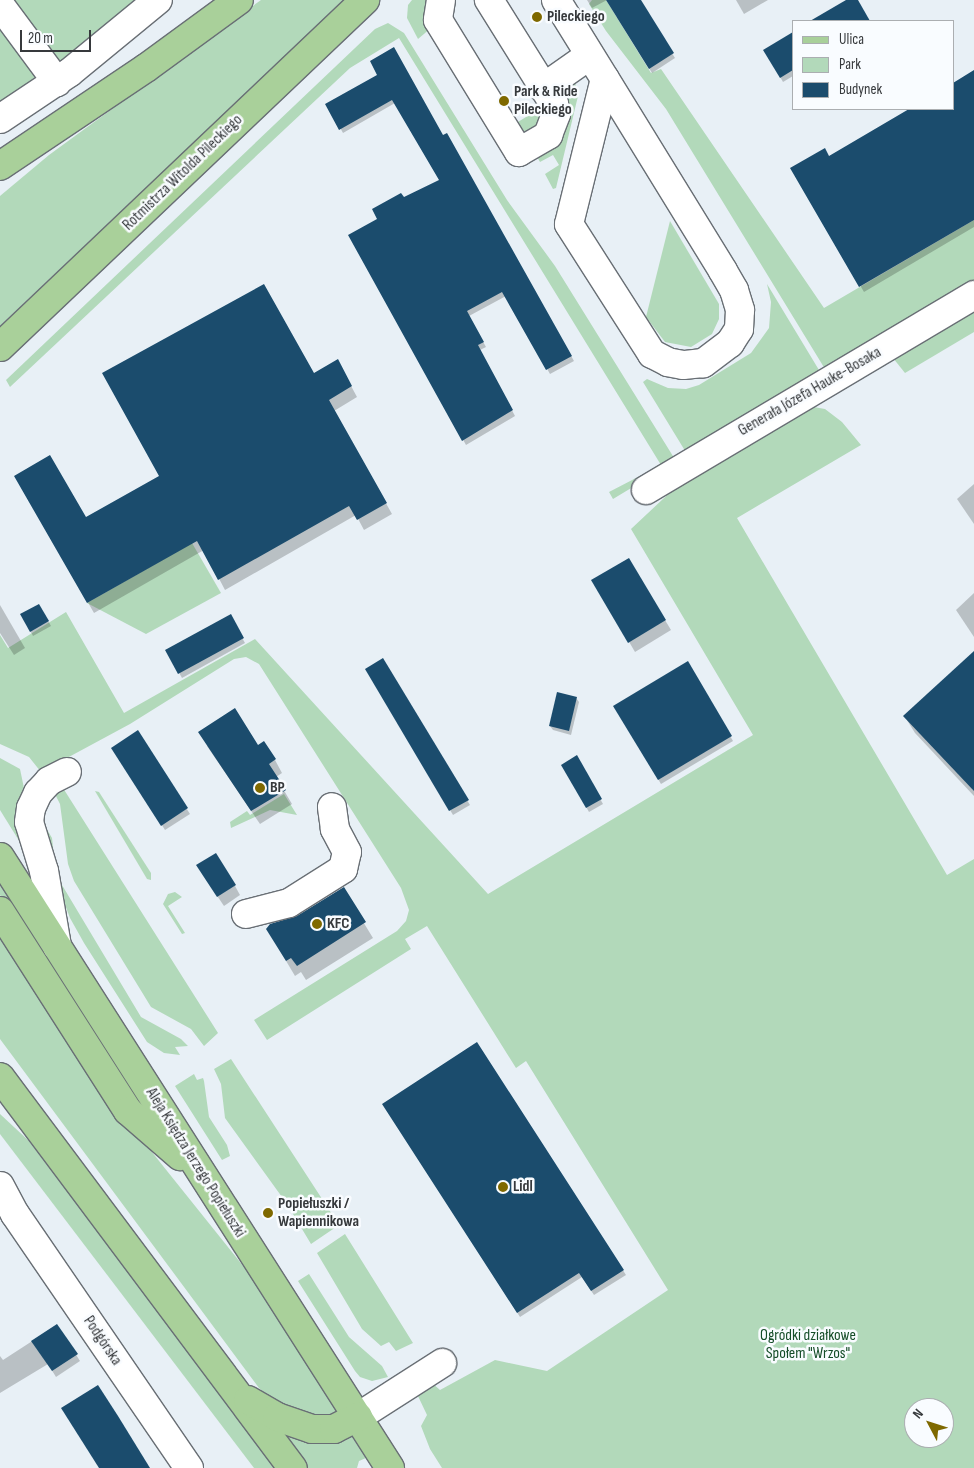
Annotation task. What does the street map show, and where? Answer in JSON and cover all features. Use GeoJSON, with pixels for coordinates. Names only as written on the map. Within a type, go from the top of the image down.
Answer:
{"type":"FeatureCollection","features":[{"type":"Feature","properties":{"kind":"main road"},"geometry":{"type":"LineString","coordinates":[[0,166],[138,74],[238,0]]}},
{"type":"Feature","properties":{"kind":"main road","name":"Rotmistrza Witolda Pileckiego"},"geometry":{"type":"LineString","coordinates":[[0,347],[365,0]]}},
{"type":"Feature","properties":{"kind":"main road","name":"Aleja Księdza Jerzego Popiełuszki"},"geometry":{"type":"LineString","coordinates":[[0,857],[390,1468]]}},
{"type":"Feature","properties":{"kind":"main road"},"geometry":{"type":"LineString","coordinates":[[0,911],[128,1111],[202,1175]]}},
{"type":"Feature","properties":{"kind":"main road"},"geometry":{"type":"LineString","coordinates":[[0,1077],[293,1468]]}},
{"type":"Feature","properties":{"kind":"main road"},"geometry":{"type":"LineString","coordinates":[[240,1395],[277,1417],[312,1429],[334,1429],[358,1417]]}},
{"type":"Feature","properties":{"kind":"street"},"geometry":{"type":"LineString","coordinates":[[0,119],[57,82],[158,0]]}},
{"type":"Feature","properties":{"kind":"street"},"geometry":{"type":"LineString","coordinates":[[441,0],[438,20],[519,152],[553,128],[556,114],[554,104],[489,0]]}},
{"type":"Feature","properties":{"kind":"street"},"geometry":{"type":"LineString","coordinates":[[556,0],[605,79],[734,290],[740,310],[738,329],[730,343],[702,362],[668,362],[652,354],[638,336],[569,224],[605,79]]}},
{"type":"Feature","properties":{"kind":"street"},"geometry":{"type":"LineString","coordinates":[[0,6],[57,82]]}},
{"type":"Feature","properties":{"kind":"street"},"geometry":{"type":"LineString","coordinates":[[543,88],[590,55]]}},
{"type":"Feature","properties":{"kind":"street","name":"Generała Józefa Hauke-Bosaka"},"geometry":{"type":"LineString","coordinates":[[646,490],[974,295]]}},
{"type":"Feature","properties":{"kind":"street"},"geometry":{"type":"LineString","coordinates":[[57,946],[44,871],[32,838],[29,822],[31,808],[38,793],[50,781],[67,772]]}},
{"type":"Feature","properties":{"kind":"street"},"geometry":{"type":"LineString","coordinates":[[246,914],[289,903],[343,869],[348,855],[334,826],[332,807]]}},
{"type":"Feature","properties":{"kind":"street","name":"Podgórska"},"geometry":{"type":"LineString","coordinates":[[0,1186],[8,1219],[189,1468]]}},
{"type":"Feature","properties":{"kind":"street"},"geometry":{"type":"LineString","coordinates":[[358,1417],[442,1363]]}},
{"type":"Feature","properties":{"kind":"green space"},"geometry":{"type":"Polygon","coordinates":[[[0,0],[139,0],[79,52],[0,104],[0,0]]]}},
{"type":"Feature","properties":{"kind":"green space"},"geometry":{"type":"Polygon","coordinates":[[[261,0],[344,0],[0,326],[0,196],[49,155],[261,0]]]}},
{"type":"Feature","properties":{"kind":"green space"},"geometry":{"type":"Polygon","coordinates":[[[412,0],[430,0],[431,28],[418,39],[407,18],[408,5],[412,0]]]}},
{"type":"Feature","properties":{"kind":"green space"},"geometry":{"type":"Polygon","coordinates":[[[592,0],[606,0],[651,73],[661,69],[824,308],[974,220],[974,284],[825,369],[666,109],[606,31],[589,4],[592,0]]]}},
{"type":"Feature","properties":{"kind":"green space"},"geometry":{"type":"Polygon","coordinates":[[[388,23],[404,33],[507,200],[555,266],[676,461],[613,499],[609,492],[661,465],[399,38],[350,68],[10,387],[6,380],[375,29],[388,23]]]}},
{"type":"Feature","properties":{"kind":"green space"},"geometry":{"type":"Polygon","coordinates":[[[574,77],[578,96],[556,188],[553,189],[545,174],[559,165],[553,155],[540,162],[536,155],[561,92],[574,77]]]}},
{"type":"Feature","properties":{"kind":"green space"},"geometry":{"type":"Polygon","coordinates":[[[544,106],[546,119],[530,134],[513,125],[544,106]]]}},
{"type":"Feature","properties":{"kind":"green space"},"geometry":{"type":"Polygon","coordinates":[[[670,221],[719,304],[719,319],[712,334],[691,347],[665,342],[646,317],[670,221]]]}},
{"type":"Feature","properties":{"kind":"green space"},"geometry":{"type":"Polygon","coordinates":[[[767,284],[822,375],[687,454],[643,382],[647,379],[668,388],[686,389],[699,385],[751,353],[769,328],[771,302],[767,284]]]}},
{"type":"Feature","properties":{"kind":"green space"},"geometry":{"type":"Polygon","coordinates":[[[974,309],[974,332],[905,373],[893,358],[974,309]]]}},
{"type":"Feature","properties":{"kind":"green space","name":"Ogródki działkowe Społem \"Wrzos\""},"geometry":{"type":"Polygon","coordinates":[[[808,406],[825,409],[842,422],[861,445],[737,518],[947,875],[974,859],[974,1468],[442,1468],[430,1449],[421,1426],[427,1415],[417,1394],[432,1383],[440,1390],[495,1360],[547,1371],[668,1290],[526,1061],[516,1068],[427,926],[405,939],[411,949],[267,1040],[254,1020],[397,931],[406,921],[409,910],[401,888],[259,664],[246,657],[234,659],[130,724],[41,772],[29,757],[0,744],[0,635],[8,648],[66,612],[124,713],[255,639],[488,894],[753,735],[631,529],[679,484],[808,406]]]}},
{"type":"Feature","properties":{"kind":"green space"},"geometry":{"type":"Polygon","coordinates":[[[192,543],[221,593],[146,634],[87,603],[192,543]]]}},
{"type":"Feature","properties":{"kind":"green space"},"geometry":{"type":"Polygon","coordinates":[[[0,758],[20,769],[25,793],[26,852],[0,810],[0,758]]]}},
{"type":"Feature","properties":{"kind":"green space"},"geometry":{"type":"Polygon","coordinates":[[[63,788],[218,1033],[204,1046],[191,1029],[151,1007],[74,881],[68,864],[60,804],[53,790],[63,788]]]}},
{"type":"Feature","properties":{"kind":"green space"},"geometry":{"type":"Polygon","coordinates":[[[95,791],[99,792],[151,873],[151,880],[147,879],[95,791]]]}},
{"type":"Feature","properties":{"kind":"green space"},"geometry":{"type":"Polygon","coordinates":[[[284,794],[297,815],[270,810],[231,828],[230,822],[247,811],[250,815],[284,794]]]}},
{"type":"Feature","properties":{"kind":"green space"},"geometry":{"type":"Polygon","coordinates":[[[42,821],[52,838],[55,866],[62,885],[141,1017],[181,1039],[188,1046],[175,1047],[180,1055],[164,1053],[147,1042],[84,943],[70,918],[41,841],[42,821]]]}},
{"type":"Feature","properties":{"kind":"green space"},"geometry":{"type":"Polygon","coordinates":[[[0,882],[141,1101],[139,1106],[135,1105],[0,895],[0,882]]]}},
{"type":"Feature","properties":{"kind":"green space"},"geometry":{"type":"Polygon","coordinates":[[[175,892],[182,897],[168,906],[185,933],[182,934],[163,904],[168,894],[175,892]]]}},
{"type":"Feature","properties":{"kind":"green space"},"geometry":{"type":"Polygon","coordinates":[[[0,924],[123,1116],[264,1292],[339,1415],[314,1419],[271,1399],[259,1388],[0,1039],[0,924]]]}},
{"type":"Feature","properties":{"kind":"green space"},"geometry":{"type":"Polygon","coordinates":[[[231,1059],[339,1225],[311,1244],[287,1204],[225,1118],[221,1084],[214,1069],[231,1059]]]}},
{"type":"Feature","properties":{"kind":"green space"},"geometry":{"type":"Polygon","coordinates":[[[194,1074],[197,1080],[203,1078],[209,1117],[227,1145],[230,1156],[222,1160],[175,1086],[194,1074]]]}},
{"type":"Feature","properties":{"kind":"green space"},"geometry":{"type":"Polygon","coordinates":[[[0,1114],[29,1141],[277,1468],[254,1468],[0,1134],[0,1114]]]}},
{"type":"Feature","properties":{"kind":"green space"},"geometry":{"type":"Polygon","coordinates":[[[345,1234],[413,1343],[396,1351],[389,1342],[381,1346],[362,1329],[317,1253],[345,1234]]]}},
{"type":"Feature","properties":{"kind":"green space"},"geometry":{"type":"Polygon","coordinates":[[[309,1274],[349,1337],[382,1366],[388,1377],[372,1381],[360,1377],[355,1371],[298,1281],[309,1274]]]}},
{"type":"Feature","properties":{"kind":"green space"},"geometry":{"type":"Polygon","coordinates":[[[287,1433],[351,1435],[366,1458],[359,1461],[357,1468],[307,1468],[286,1439],[287,1433]]]}},
{"type":"Feature","properties":{"kind":"building"},"geometry":{"type":"Polygon","coordinates":[[[606,0],[641,0],[674,53],[649,69],[606,0]]]}},
{"type":"Feature","properties":{"kind":"building"},"geometry":{"type":"Polygon","coordinates":[[[846,0],[858,0],[869,20],[812,20],[846,0]]]}},
{"type":"Feature","properties":{"kind":"building"},"geometry":{"type":"Polygon","coordinates":[[[792,33],[792,71],[780,78],[763,50],[792,33]]]}},
{"type":"Feature","properties":{"kind":"building"},"geometry":{"type":"Polygon","coordinates":[[[394,47],[443,135],[447,133],[572,356],[546,370],[502,292],[467,311],[484,342],[478,345],[513,410],[462,441],[348,235],[377,219],[372,209],[401,193],[404,197],[439,180],[392,100],[339,130],[325,104],[377,75],[370,61],[394,47]]]}},
{"type":"Feature","properties":{"kind":"building"},"geometry":{"type":"Polygon","coordinates":[[[974,70],[974,220],[859,287],[790,168],[825,148],[829,156],[907,110],[954,110],[954,82],[974,70]]]}},
{"type":"Feature","properties":{"kind":"building"},"geometry":{"type":"Polygon","coordinates":[[[264,284],[314,373],[338,359],[352,386],[329,400],[387,503],[357,520],[349,506],[218,580],[197,541],[87,603],[14,476],[50,455],[86,517],[159,476],[102,373],[264,284]]]}},
{"type":"Feature","properties":{"kind":"building"},"geometry":{"type":"Polygon","coordinates":[[[629,558],[666,620],[628,643],[591,580],[629,558]]]}},
{"type":"Feature","properties":{"kind":"building"},"geometry":{"type":"Polygon","coordinates":[[[39,604],[49,621],[30,632],[20,614],[39,604]]]}},
{"type":"Feature","properties":{"kind":"building"},"geometry":{"type":"Polygon","coordinates":[[[231,614],[244,638],[178,674],[165,650],[231,614]]]}},
{"type":"Feature","properties":{"kind":"building"},"geometry":{"type":"Polygon","coordinates":[[[974,651],[974,791],[903,716],[974,651]]]}},
{"type":"Feature","properties":{"kind":"building"},"geometry":{"type":"Polygon","coordinates":[[[383,658],[469,800],[449,811],[365,669],[383,658]]]}},
{"type":"Feature","properties":{"kind":"building"},"geometry":{"type":"Polygon","coordinates":[[[688,661],[732,736],[658,780],[613,706],[688,661]]]}},
{"type":"Feature","properties":{"kind":"building"},"geometry":{"type":"Polygon","coordinates":[[[557,692],[577,697],[569,731],[549,726],[557,692]]]}},
{"type":"Feature","properties":{"kind":"building"},"geometry":{"type":"Polygon","coordinates":[[[235,708],[258,745],[264,741],[276,759],[269,764],[286,790],[251,811],[198,732],[235,708]]]}},
{"type":"Feature","properties":{"kind":"building"},"geometry":{"type":"Polygon","coordinates":[[[138,730],[188,808],[161,826],[111,748],[138,730]]]}},
{"type":"Feature","properties":{"kind":"building"},"geometry":{"type":"Polygon","coordinates":[[[577,755],[602,799],[586,808],[561,765],[577,755]]]}},
{"type":"Feature","properties":{"kind":"building"},"geometry":{"type":"Polygon","coordinates":[[[216,853],[236,885],[217,897],[196,865],[216,853]]]}},
{"type":"Feature","properties":{"kind":"building","name":"KFC"},"geometry":{"type":"Polygon","coordinates":[[[344,887],[366,922],[297,966],[291,958],[286,961],[266,929],[270,924],[297,916],[344,887]]]}},
{"type":"Feature","properties":{"kind":"building","name":"Lidl"},"geometry":{"type":"Polygon","coordinates":[[[477,1042],[624,1270],[591,1291],[579,1273],[517,1313],[382,1104],[477,1042]]]}},
{"type":"Feature","properties":{"kind":"building"},"geometry":{"type":"Polygon","coordinates":[[[57,1324],[78,1354],[52,1371],[31,1341],[57,1324]]]}},
{"type":"Feature","properties":{"kind":"building"},"geometry":{"type":"Polygon","coordinates":[[[98,1385],[150,1468],[99,1468],[61,1408],[98,1385]]]}},
{"type":"Feature","properties":{"kind":"place","name":"Pileckiego"},"geometry":{"type":"Point","coordinates":[537,17]}},
{"type":"Feature","properties":{"kind":"place","name":"Park & Ride Pileckiego"},"geometry":{"type":"Point","coordinates":[504,101]}},
{"type":"Feature","properties":{"kind":"place","name":"BP"},"geometry":{"type":"Point","coordinates":[260,788]}},
{"type":"Feature","properties":{"kind":"place","name":"KFC"},"geometry":{"type":"Point","coordinates":[317,924]}},
{"type":"Feature","properties":{"kind":"place","name":"Lidl"},"geometry":{"type":"Point","coordinates":[503,1187]}},
{"type":"Feature","properties":{"kind":"place","name":"Popiełuszki / Wapiennikowa"},"geometry":{"type":"Point","coordinates":[268,1213]}}]}
